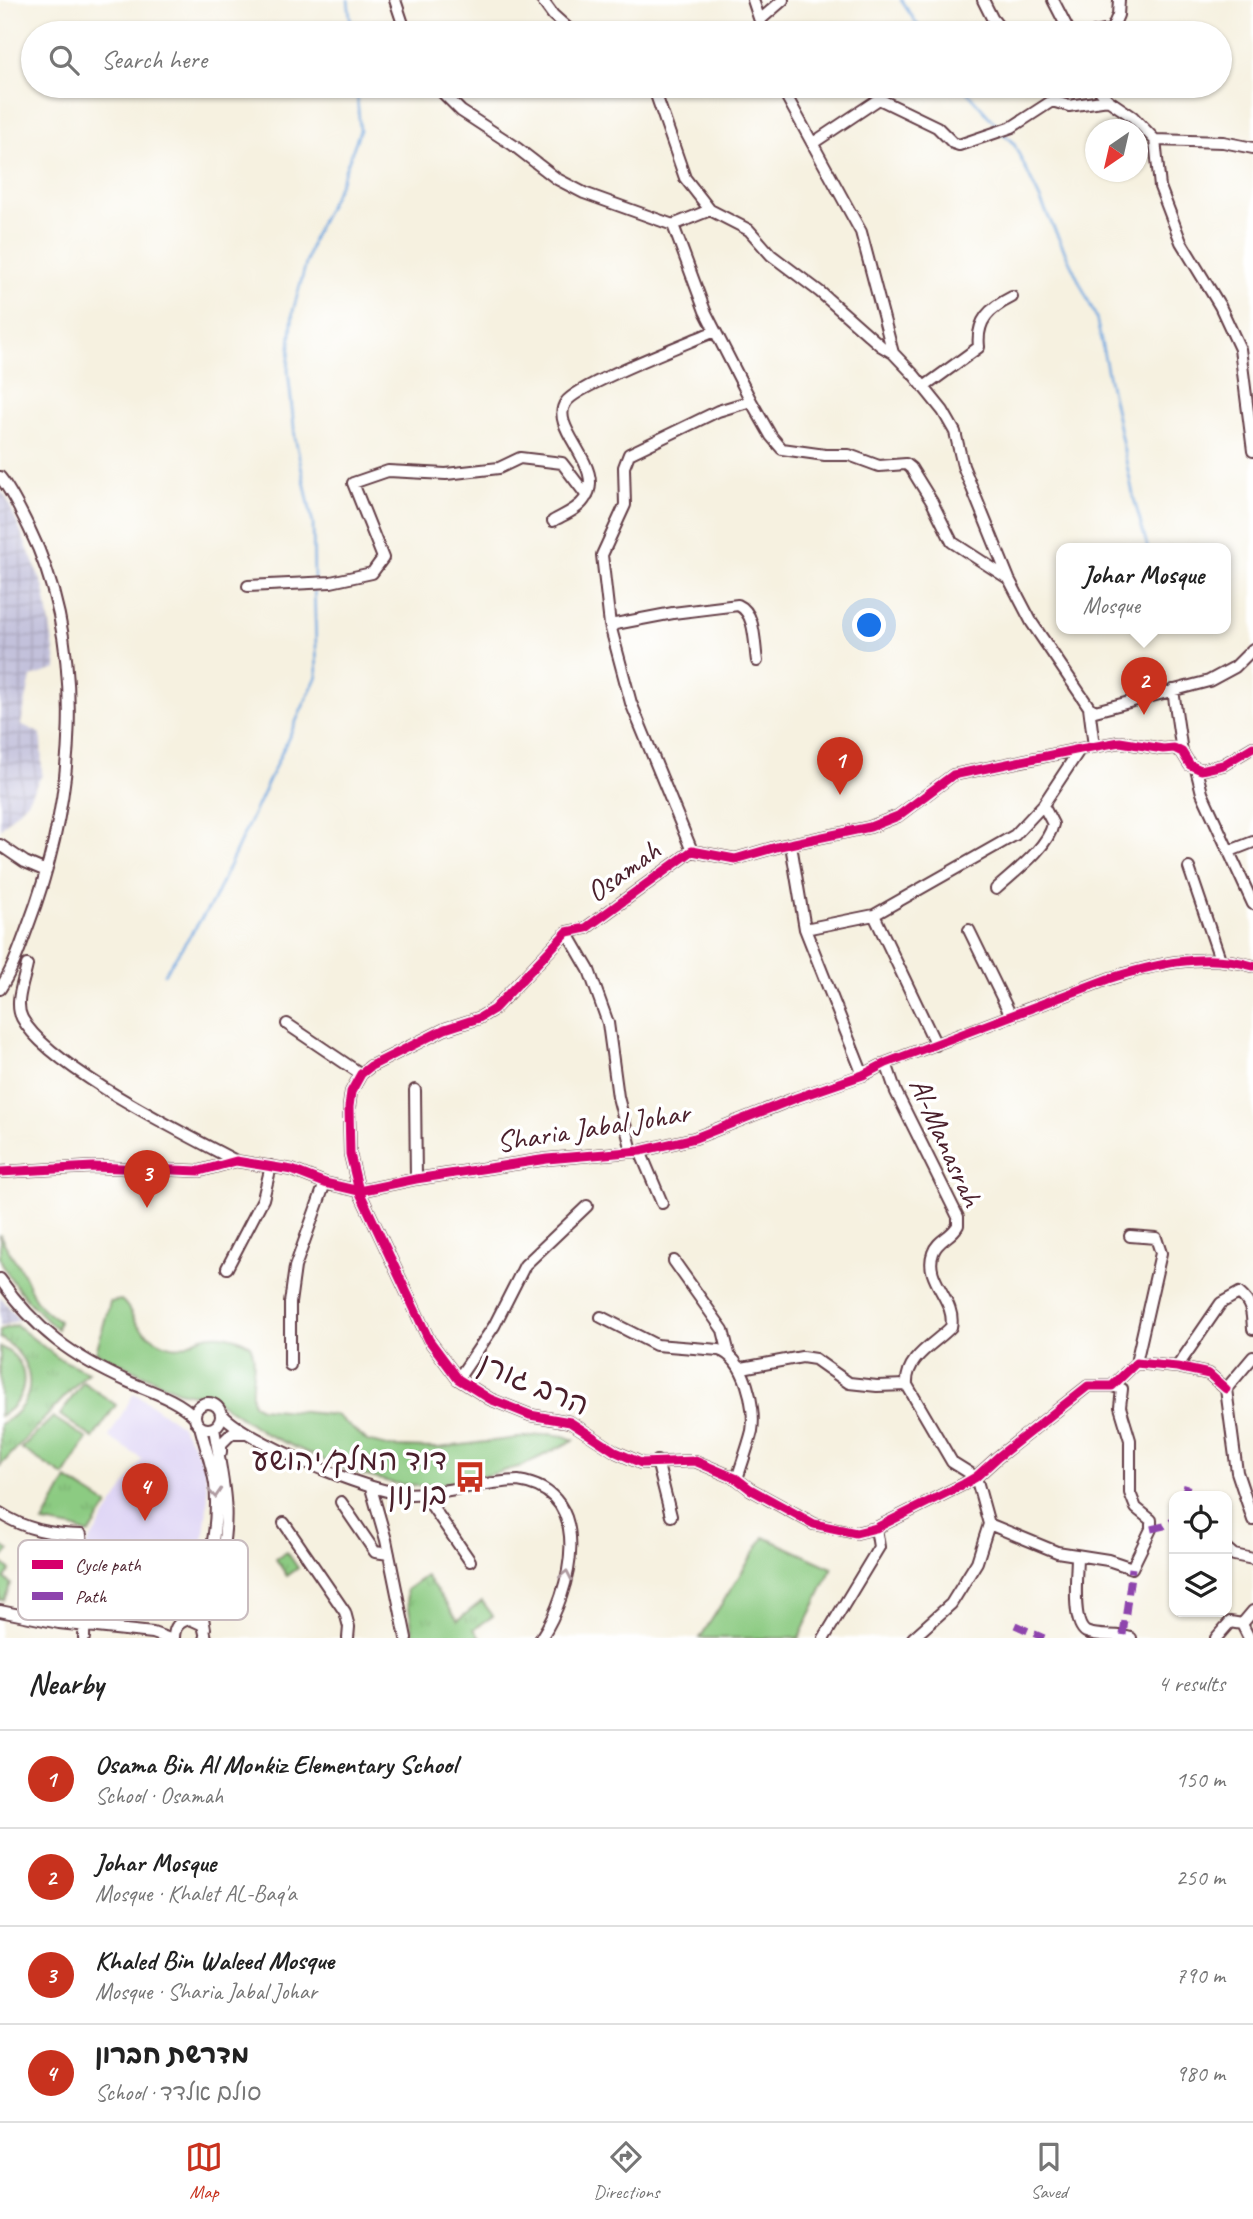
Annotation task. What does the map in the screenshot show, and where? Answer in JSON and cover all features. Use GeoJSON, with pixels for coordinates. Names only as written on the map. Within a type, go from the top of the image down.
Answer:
{"type":"FeatureCollection","features":[{"type":"Feature","properties":{"kind":"street"},"geometry":{"type":"LineString","coordinates":[[396,0],[402,21]]}},
{"type":"Feature","properties":{"kind":"street"},"geometry":{"type":"LineString","coordinates":[[542,0],[558,21]]}},
{"type":"Feature","properties":{"kind":"street"},"geometry":{"type":"LineString","coordinates":[[752,0],[760,20],[783,0]]}},
{"type":"Feature","properties":{"kind":"street"},"geometry":{"type":"LineString","coordinates":[[983,0],[994,21]]}},
{"type":"Feature","properties":{"kind":"street"},"geometry":{"type":"LineString","coordinates":[[1052,0],[1063,21]]}},
{"type":"Feature","properties":{"kind":"street"},"geometry":{"type":"LineString","coordinates":[[1115,21],[1119,0]]}},
{"type":"Feature","properties":{"kind":"street"},"geometry":{"type":"LineString","coordinates":[[448,98],[461,111],[513,145],[557,180],[579,191],[673,225],[710,210]]}},
{"type":"Feature","properties":{"kind":"street"},"geometry":{"type":"LineString","coordinates":[[657,98],[685,178],[710,210],[749,230],[771,255],[893,353],[924,387],[955,432],[963,466],[1009,579],[1032,623],[1089,707],[1095,711],[1218,677],[1235,667],[1253,649]]}},
{"type":"Feature","properties":{"kind":"street"},"geometry":{"type":"LineString","coordinates":[[788,98],[860,232],[893,353]]}},
{"type":"Feature","properties":{"kind":"street"},"geometry":{"type":"LineString","coordinates":[[813,143],[879,99],[937,127],[958,145],[1012,127],[1052,102],[1069,106],[1108,100],[1133,117],[1155,141],[1160,187],[1181,242],[1220,306],[1240,349],[1253,451]]}},
{"type":"Feature","properties":{"kind":"street"},"geometry":{"type":"LineString","coordinates":[[1155,141],[1223,142],[1253,148]]}},
{"type":"Feature","properties":{"kind":"street"},"geometry":{"type":"LineString","coordinates":[[673,225],[705,312],[751,401],[771,436],[782,449],[825,455],[849,455],[879,466],[906,464],[932,502],[952,542],[1009,579]]}},
{"type":"Feature","properties":{"kind":"street"},"geometry":{"type":"LineString","coordinates":[[924,387],[979,346],[978,335],[983,320],[993,306],[1012,297]]}},
{"type":"Feature","properties":{"kind":"street"},"geometry":{"type":"LineString","coordinates":[[553,521],[580,505],[590,486],[590,476],[563,418],[565,402],[600,381],[715,331]]}},
{"type":"Feature","properties":{"kind":"street"},"geometry":{"type":"LineString","coordinates":[[692,851],[631,703],[610,625],[602,555],[625,505],[624,467],[627,457],[635,450],[718,411],[751,401]]}},
{"type":"Feature","properties":{"kind":"street"},"geometry":{"type":"LineString","coordinates":[[248,586],[331,582],[372,573],[383,558],[353,483],[388,471],[446,474],[499,468],[520,458],[562,463],[587,496]]}},
{"type":"Feature","properties":{"kind":"street"},"geometry":{"type":"LineString","coordinates":[[0,477],[18,505],[46,568],[60,621],[66,674],[67,740],[64,784],[46,871],[9,975],[0,989]]}},
{"type":"Feature","properties":{"kind":"street"},"geometry":{"type":"LineString","coordinates":[[610,625],[673,613],[738,605],[746,609],[750,617],[757,661]]}},
{"type":"Feature","properties":{"kind":"street"},"geometry":{"type":"LineString","coordinates":[[1173,690],[1182,752],[1188,763],[1196,769],[1206,770],[1223,765],[1252,748]]}},
{"type":"Feature","properties":{"kind":"street"},"geometry":{"type":"LineString","coordinates":[[1089,707],[1094,746]]}},
{"type":"Feature","properties":{"kind":"street","name":"Osamah"},"geometry":{"type":"LineString","coordinates":[[361,1074],[371,1066],[434,1035],[479,1018],[494,1009],[568,932],[586,928],[692,851],[735,859],[780,846],[870,827],[911,807],[953,775],[1080,748],[1119,742],[1163,749],[1174,748],[1182,752]]}},
{"type":"Feature","properties":{"kind":"street"},"geometry":{"type":"LineString","coordinates":[[805,929],[874,915],[1015,835],[1043,805],[1080,748]]}},
{"type":"Feature","properties":{"kind":"street"},"geometry":{"type":"LineString","coordinates":[[1196,769],[1202,793],[1253,904]]}},
{"type":"Feature","properties":{"kind":"street"},"geometry":{"type":"LineString","coordinates":[[996,890],[1044,844],[1050,834],[1053,824],[1043,805]]}},
{"type":"Feature","properties":{"kind":"street"},"geometry":{"type":"LineString","coordinates":[[1230,851],[1253,842]]}},
{"type":"Feature","properties":{"kind":"street"},"geometry":{"type":"LineString","coordinates":[[0,845],[25,862],[46,871]]}},
{"type":"Feature","properties":{"kind":"street"},"geometry":{"type":"LineString","coordinates":[[780,846],[791,845],[805,929],[863,1075]]}},
{"type":"Feature","properties":{"kind":"street"},"geometry":{"type":"LineString","coordinates":[[1189,868],[1220,959]]}},
{"type":"Feature","properties":{"kind":"street"},"geometry":{"type":"LineString","coordinates":[[874,915],[936,1045]]}},
{"type":"Feature","properties":{"kind":"street"},"geometry":{"type":"LineString","coordinates":[[969,930],[1011,1016]]}},
{"type":"Feature","properties":{"kind":"street"},"geometry":{"type":"LineString","coordinates":[[568,932],[589,970],[608,1023],[618,1097],[636,1151],[662,1203]]}},
{"type":"Feature","properties":{"kind":"street","name":"Sharia Jabal Johar"},"geometry":{"type":"LineString","coordinates":[[0,1172],[93,1167],[200,1171],[236,1161],[292,1170],[325,1183],[359,1191],[416,1179],[547,1159],[636,1151],[695,1138],[863,1075],[886,1063],[1139,969],[1165,963],[1220,959],[1253,967]]}},
{"type":"Feature","properties":{"kind":"street"},"geometry":{"type":"LineString","coordinates":[[27,965],[19,1003],[21,1017],[43,1045],[130,1103],[236,1161]]}},
{"type":"Feature","properties":{"kind":"street"},"geometry":{"type":"LineString","coordinates":[[287,1024],[361,1074],[353,1086],[349,1105],[350,1154],[359,1191]]}},
{"type":"Feature","properties":{"kind":"street","name":"Al-Manasrah"},"geometry":{"type":"LineString","coordinates":[[886,1063],[897,1092],[958,1217],[958,1225],[952,1234],[937,1244],[931,1263],[932,1274],[952,1316],[951,1327],[925,1349],[911,1367],[907,1385]]}},
{"type":"Feature","properties":{"kind":"street"},"geometry":{"type":"LineString","coordinates":[[415,1090],[416,1179]]}},
{"type":"Feature","properties":{"kind":"street"},"geometry":{"type":"LineString","coordinates":[[227,1268],[263,1199],[271,1166]]}},
{"type":"Feature","properties":{"kind":"street"},"geometry":{"type":"LineString","coordinates":[[290,1364],[290,1303],[295,1267],[325,1183]]}},
{"type":"Feature","properties":{"kind":"street","name":"הרב גורן"},"geometry":{"type":"LineString","coordinates":[[359,1191],[429,1340],[458,1379],[490,1399],[530,1415],[570,1422],[616,1452],[641,1463],[695,1461],[737,1479],[814,1524],[856,1533],[876,1528],[976,1477],[1088,1387],[1112,1386]]}},
{"type":"Feature","properties":{"kind":"street"},"geometry":{"type":"LineString","coordinates":[[458,1379],[494,1326],[525,1265],[587,1206]]}},
{"type":"Feature","properties":{"kind":"street"},"geometry":{"type":"LineString","coordinates":[[989,1524],[1057,1552],[1108,1560],[1132,1568],[1151,1529],[1151,1520],[1136,1508],[1130,1493],[1130,1440],[1120,1407],[1122,1389],[1112,1386],[1136,1363],[1161,1253],[1156,1238],[1130,1236]]}},
{"type":"Feature","properties":{"kind":"street"},"geometry":{"type":"LineString","coordinates":[[674,1261],[723,1330],[729,1354],[741,1368],[751,1407],[752,1429],[737,1479]]}},
{"type":"Feature","properties":{"kind":"street"},"geometry":{"type":"LineString","coordinates":[[2,1284],[54,1340],[93,1365],[178,1403],[207,1429],[216,1426],[243,1431]]}},
{"type":"Feature","properties":{"kind":"street"},"geometry":{"type":"LineString","coordinates":[[1177,1367],[1221,1303],[1239,1293],[1252,1309],[1253,1329]]}},
{"type":"Feature","properties":{"kind":"street"},"geometry":{"type":"LineString","coordinates":[[601,1317],[656,1345],[719,1350],[729,1354]]}},
{"type":"Feature","properties":{"kind":"street"},"geometry":{"type":"LineString","coordinates":[[741,1368],[802,1357],[815,1359],[849,1382],[877,1386],[907,1385],[952,1462],[976,1477],[989,1524],[977,1562],[951,1604],[913,1638]]}},
{"type":"Feature","properties":{"kind":"street"},"geometry":{"type":"LineString","coordinates":[[1226,1389],[1253,1357]]}},
{"type":"Feature","properties":{"kind":"street"},"geometry":{"type":"LineString","coordinates":[[1136,1363],[1177,1367],[1209,1374],[1226,1389],[1237,1472],[1253,1520]]}},
{"type":"Feature","properties":{"kind":"street"},"geometry":{"type":"LineString","coordinates":[[178,1403],[213,1404],[229,1422],[243,1431],[371,1488],[401,1494],[423,1493],[518,1480],[547,1491],[561,1507],[570,1537],[567,1574],[557,1609],[541,1638]]}},
{"type":"Feature","properties":{"kind":"street"},"geometry":{"type":"LineString","coordinates":[[201,1405],[198,1421],[215,1488],[213,1540]]}},
{"type":"Feature","properties":{"kind":"street"},"geometry":{"type":"LineString","coordinates":[[221,1413],[216,1426],[226,1487],[224,1540]]}},
{"type":"Feature","properties":{"kind":"street"},"geometry":{"type":"LineString","coordinates":[[221,1458],[221,1444],[232,1433],[243,1431]]}},
{"type":"Feature","properties":{"kind":"street"},"geometry":{"type":"LineString","coordinates":[[657,1461],[671,1516]]}},
{"type":"Feature","properties":{"kind":"street"},"geometry":{"type":"LineString","coordinates":[[371,1488],[389,1554],[406,1638]]}},
{"type":"Feature","properties":{"kind":"street"},"geometry":{"type":"LineString","coordinates":[[423,1493],[470,1561]]}},
{"type":"Feature","properties":{"kind":"street"},"geometry":{"type":"LineString","coordinates":[[341,1502],[375,1552],[389,1554]]}},
{"type":"Feature","properties":{"kind":"street"},"geometry":{"type":"LineString","coordinates":[[0,1513],[38,1531],[81,1535],[81,1540]]}},
{"type":"Feature","properties":{"kind":"street"},"geometry":{"type":"LineString","coordinates":[[284,1523],[345,1612],[349,1627],[348,1638]]}},
{"type":"Feature","properties":{"kind":"street"},"geometry":{"type":"LineString","coordinates":[[824,1638],[879,1547],[876,1528]]}},
{"type":"Feature","properties":{"kind":"street"},"geometry":{"type":"LineString","coordinates":[[1232,1553],[1253,1559]]}},
{"type":"Feature","properties":{"kind":"street"},"geometry":{"type":"LineString","coordinates":[[1077,1556],[1077,1621],[1086,1632],[1131,1638]]}},
{"type":"Feature","properties":{"kind":"street"},"geometry":{"type":"LineString","coordinates":[[0,1611],[18,1616]]}},
{"type":"Feature","properties":{"kind":"street"},"geometry":{"type":"LineString","coordinates":[[1242,1623],[1253,1611]]}},
{"type":"Feature","properties":{"kind":"street"},"geometry":{"type":"LineString","coordinates":[[36,1620],[84,1632],[153,1633],[178,1628],[194,1620],[206,1634]]}},
{"type":"Feature","properties":{"kind":"street"},"geometry":{"type":"LineString","coordinates":[[1216,1638],[1230,1622],[1242,1623]]}},
{"type":"Feature","properties":{"kind":"street"},"geometry":{"type":"LineString","coordinates":[[1242,1623],[1248,1638]]}},
{"type":"Feature","properties":{"kind":"street"},"geometry":{"type":"LineString","coordinates":[[153,1633],[167,1638]]}},
{"type":"Feature","properties":{"kind":"shaded area"},"geometry":{"type":"Polygon","coordinates":[[[0,489],[7,499],[44,588],[57,669],[31,677],[21,724],[41,734],[42,775],[27,801],[0,829],[0,489]]]}},
{"type":"Feature","properties":{"kind":"shaded area"},"geometry":{"type":"Polygon","coordinates":[[[0,1296],[19,1320],[0,1327],[0,1296]]]}},
{"type":"Feature","properties":{"kind":"shaded area"},"geometry":{"type":"Polygon","coordinates":[[[134,1393],[180,1425],[205,1468],[208,1499],[203,1540],[90,1540],[142,1459],[109,1437],[134,1393]]]}},
{"type":"Feature","properties":{"kind":"green space"},"geometry":{"type":"Polygon","coordinates":[[[0,1234],[37,1301],[59,1321],[57,1329],[8,1274],[0,1256],[0,1234]]]}},
{"type":"Feature","properties":{"kind":"green space"},"geometry":{"type":"Polygon","coordinates":[[[121,1300],[142,1330],[167,1345],[176,1347],[214,1335],[233,1337],[245,1342],[250,1345],[254,1359],[253,1404],[261,1408],[336,1415],[367,1441],[391,1447],[438,1448],[549,1434],[574,1440],[522,1466],[466,1481],[418,1486],[393,1483],[348,1471],[266,1434],[217,1401],[178,1391],[96,1352],[110,1302],[121,1300]]]}},
{"type":"Feature","properties":{"kind":"green space"},"geometry":{"type":"Polygon","coordinates":[[[16,1325],[58,1358],[88,1372],[0,1466],[0,1424],[13,1415],[28,1394],[27,1369],[21,1357],[0,1338],[0,1330],[16,1325]]]}},
{"type":"Feature","properties":{"kind":"green space"},"geometry":{"type":"Polygon","coordinates":[[[0,1347],[11,1353],[18,1362],[24,1381],[17,1401],[0,1416],[0,1347]]]}},
{"type":"Feature","properties":{"kind":"green space"},"geometry":{"type":"Polygon","coordinates":[[[83,1382],[116,1405],[93,1438],[60,1415],[83,1382]]]}},
{"type":"Feature","properties":{"kind":"green space"},"geometry":{"type":"Polygon","coordinates":[[[53,1417],[87,1439],[64,1476],[21,1448],[53,1417]]]}},
{"type":"Feature","properties":{"kind":"green space"},"geometry":{"type":"Polygon","coordinates":[[[67,1479],[108,1505],[89,1534],[73,1528],[43,1523],[67,1479]]]}},
{"type":"Feature","properties":{"kind":"green space"},"geometry":{"type":"Polygon","coordinates":[[[764,1537],[832,1568],[799,1638],[700,1638],[764,1537]]]}},
{"type":"Feature","properties":{"kind":"green space"},"geometry":{"type":"Polygon","coordinates":[[[0,1545],[9,1551],[0,1561],[0,1545]]]}},
{"type":"Feature","properties":{"kind":"green space"},"geometry":{"type":"Polygon","coordinates":[[[287,1552],[298,1568],[287,1576],[276,1559],[287,1552]]]}},
{"type":"Feature","properties":{"kind":"green space"},"geometry":{"type":"Polygon","coordinates":[[[0,1561],[10,1570],[5,1578],[11,1584],[4,1600],[0,1600],[0,1561]]]}},
{"type":"Feature","properties":{"kind":"green space"},"geometry":{"type":"Polygon","coordinates":[[[426,1576],[458,1620],[482,1601],[493,1616],[474,1629],[480,1638],[414,1638],[406,1590],[426,1576]]]}},
{"type":"Feature","properties":{"kind":"waterway"},"geometry":{"type":"LineString","coordinates":[[348,0],[351,21]]}},
{"type":"Feature","properties":{"kind":"waterway"},"geometry":{"type":"LineString","coordinates":[[901,0],[915,21]]}},
{"type":"Feature","properties":{"kind":"waterway"},"geometry":{"type":"LineString","coordinates":[[314,578],[313,524],[295,437],[288,370],[293,311],[313,238],[341,181],[360,130],[357,98]]}},
{"type":"Feature","properties":{"kind":"waterway"},"geometry":{"type":"LineString","coordinates":[[973,98],[999,128]]}},
{"type":"Feature","properties":{"kind":"waterway"},"geometry":{"type":"LineString","coordinates":[[1003,133],[1014,144],[1096,317],[1134,499],[1146,543]]}},
{"type":"Feature","properties":{"kind":"waterway"},"geometry":{"type":"LineString","coordinates":[[164,974],[212,903],[317,676],[314,585]]}},
{"type":"Feature","properties":{"kind":"marked path"},"geometry":{"type":"LineString","coordinates":[[1185,1491],[1187,1485]]}},
{"type":"Feature","properties":{"kind":"marked path"},"geometry":{"type":"LineString","coordinates":[[1151,1529],[1169,1522]]}},
{"type":"Feature","properties":{"kind":"marked path"},"geometry":{"type":"LineString","coordinates":[[1123,1635],[1132,1568]]}},
{"type":"Feature","properties":{"kind":"marked path"},"geometry":{"type":"LineString","coordinates":[[1015,1625],[1044,1638]]}},
{"type":"Feature","properties":{"kind":"cycle path"},"geometry":{"type":"LineString","coordinates":[[1226,1389],[1209,1374],[1177,1367],[1136,1363],[1112,1386],[1088,1386],[964,1484],[876,1528],[856,1533],[814,1524],[737,1479],[695,1461],[641,1463],[616,1452],[570,1422],[530,1415],[490,1399],[458,1379],[429,1340],[359,1191],[350,1154],[349,1107],[351,1092],[361,1074],[371,1066],[445,1029],[479,1018],[494,1009],[567,932],[586,928],[692,851],[735,859],[780,846],[870,827],[898,816],[953,775],[1080,749],[1120,742],[1163,749],[1174,748],[1182,752],[1190,765],[1201,770],[1223,765],[1253,747]]}},
{"type":"Feature","properties":{"kind":"cycle path"},"geometry":{"type":"LineString","coordinates":[[0,1172],[93,1167],[200,1171],[236,1161],[292,1170],[325,1183],[359,1191],[416,1179],[547,1159],[640,1151],[695,1138],[1108,979],[1162,965],[1198,960],[1253,966]]}},
{"type":"Feature","properties":{"kind":"place","name":"Johar Mosque"},"geometry":{"type":"Point","coordinates":[1144,715]}},
{"type":"Feature","properties":{"kind":"place","name":"Osama Bin Al Monkiz Elementary School"},"geometry":{"type":"Point","coordinates":[840,795]}},
{"type":"Feature","properties":{"kind":"place","name":"Khaled Bin Waleed Mosque"},"geometry":{"type":"Point","coordinates":[147,1208]}},
{"type":"Feature","properties":{"kind":"place","name":"דוד המלך/יהושע בן נון"},"geometry":{"type":"Point","coordinates":[470,1477]}},
{"type":"Feature","properties":{"kind":"place","name":"מדרשת חברון"},"geometry":{"type":"Point","coordinates":[145,1521]}}]}
